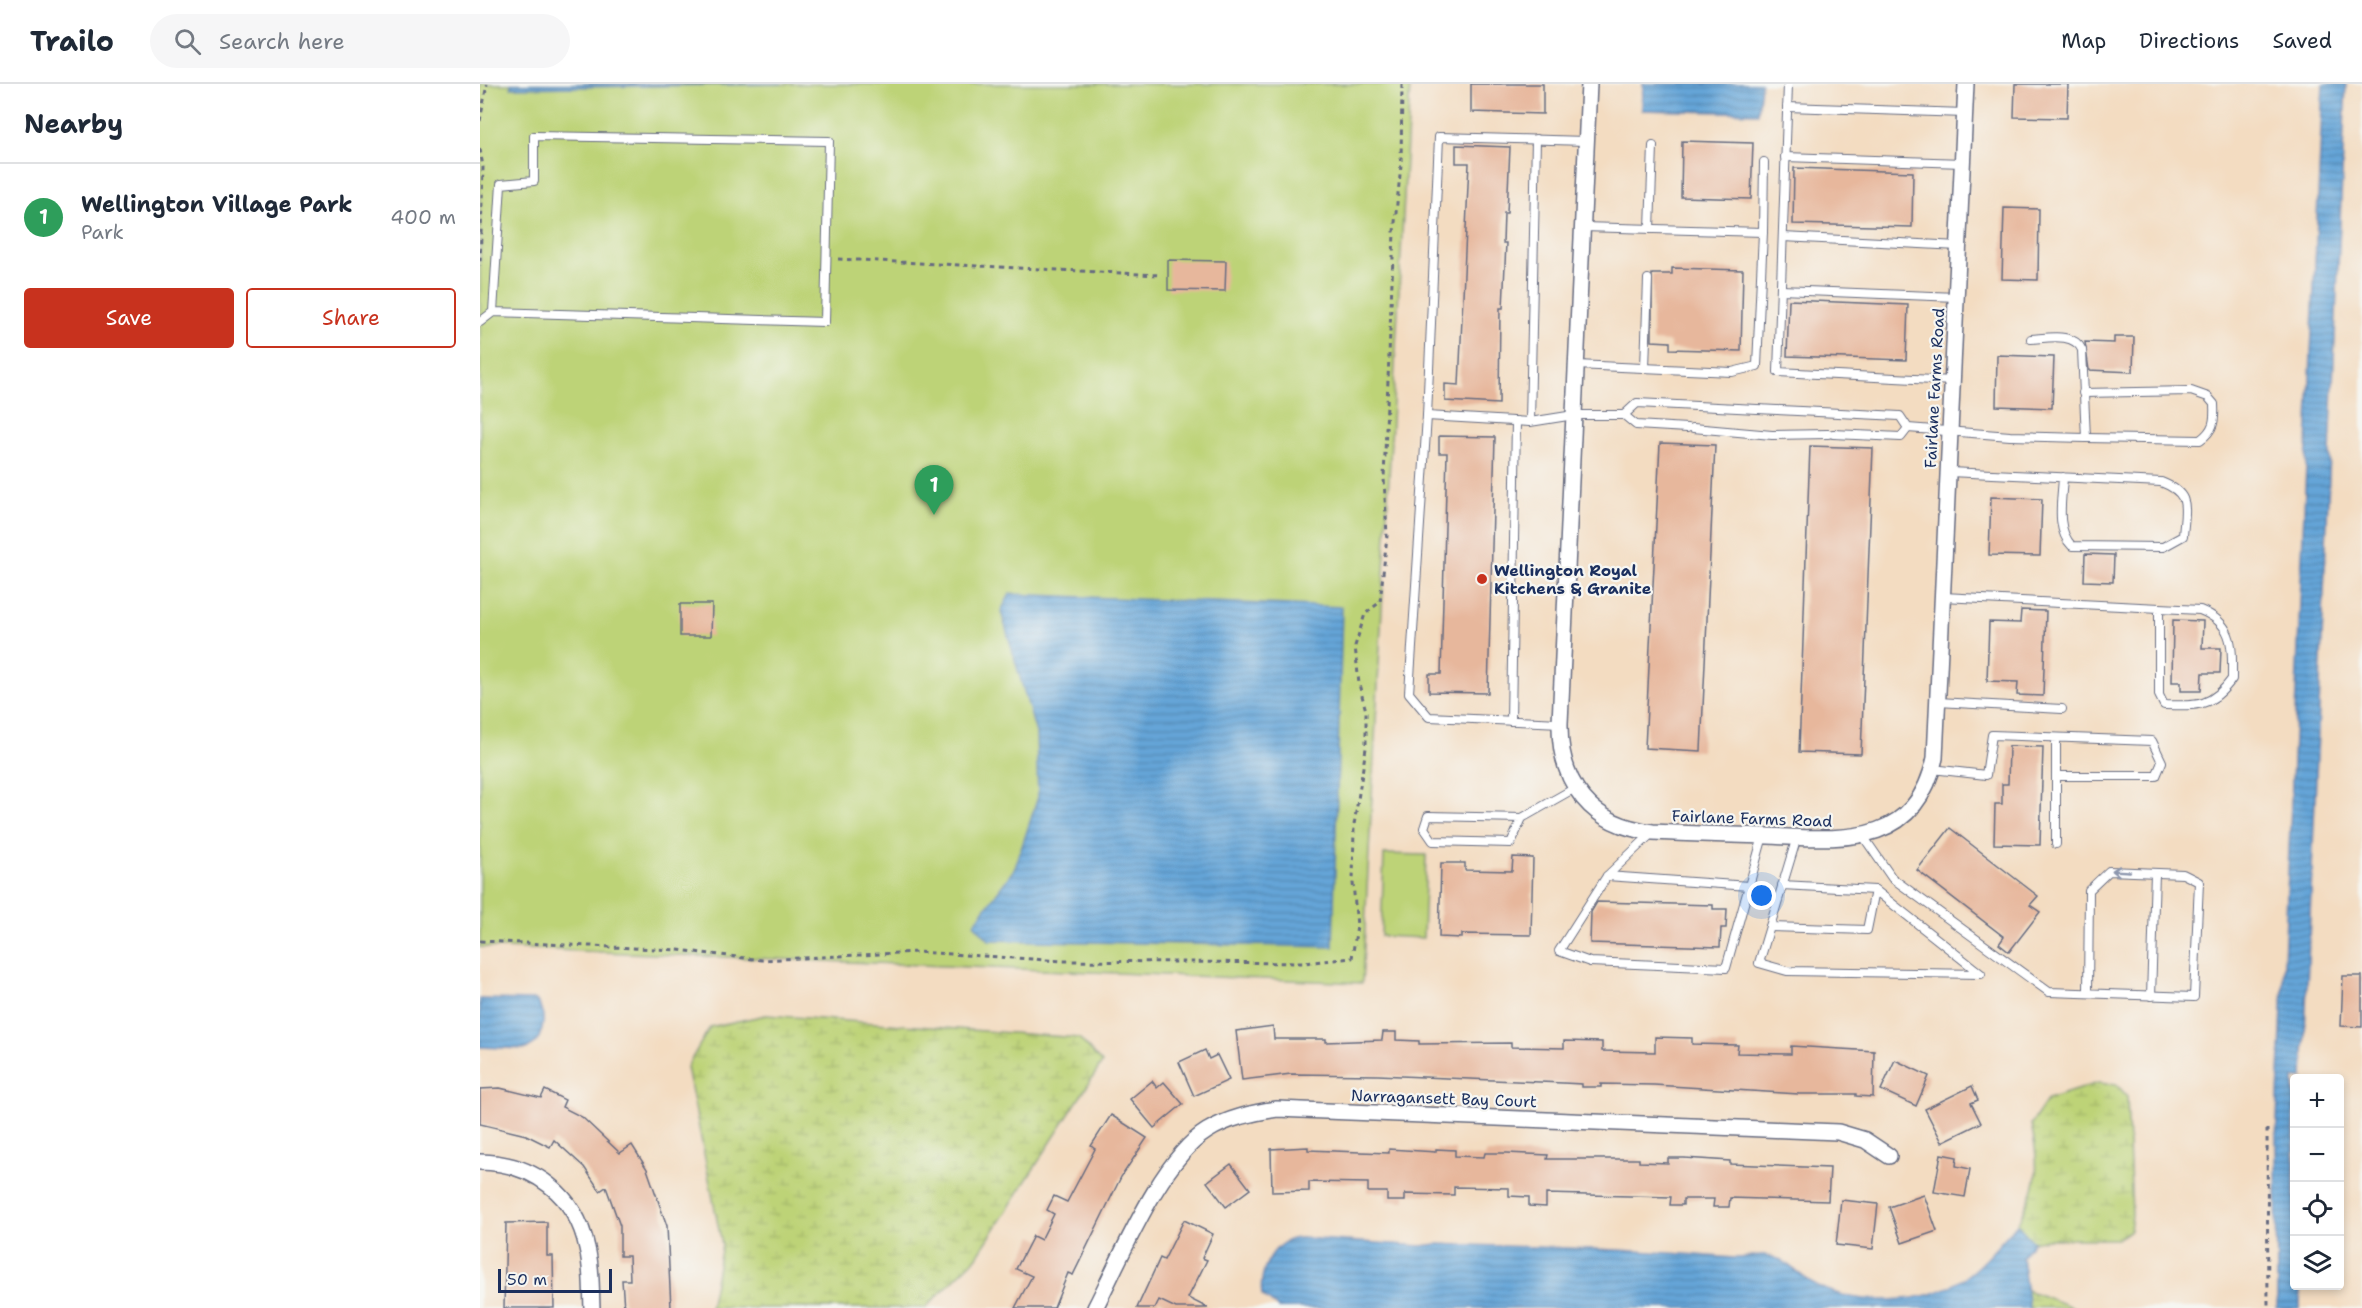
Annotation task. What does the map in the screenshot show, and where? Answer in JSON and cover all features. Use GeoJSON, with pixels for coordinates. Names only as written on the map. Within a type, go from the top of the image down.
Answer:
{"type":"FeatureCollection","features":[{"type":"Feature","properties":{"kind":"street","name":"Fairlane Farms Road"},"geometry":{"type":"LineString","coordinates":[[1589,84],[1560,723],[1562,756],[1575,788],[1590,806],[1609,819],[1630,828],[1653,832],[1840,839],[1863,836],[1884,827],[1904,814],[1923,791],[1932,769],[1938,702],[1966,84]]}},
{"type":"Feature","properties":{"kind":"street","name":"Narragansett Bay Court"},"geometry":{"type":"LineString","coordinates":[[1095,1308],[1175,1159],[1206,1131],[1250,1114],[1276,1109],[1838,1132],[1865,1140],[1889,1156]]}},
{"type":"Feature","properties":{"kind":"street"},"geometry":{"type":"LineString","coordinates":[[480,1162],[533,1172],[562,1196],[574,1215],[588,1248],[592,1308]]}},
{"type":"Feature","properties":{"kind":"lane"},"geometry":{"type":"LineString","coordinates":[[1788,84],[1778,372],[1953,381]]}},
{"type":"Feature","properties":{"kind":"lane"},"geometry":{"type":"LineString","coordinates":[[1787,107],[1965,113]]}},
{"type":"Feature","properties":{"kind":"lane"},"geometry":{"type":"LineString","coordinates":[[480,322],[493,312],[825,322],[829,141],[534,136],[534,182],[501,184],[493,312]]}},
{"type":"Feature","properties":{"kind":"lane"},"geometry":{"type":"LineString","coordinates":[[1560,723],[1429,717],[1409,693],[1427,416],[1439,137],[1586,141]]}},
{"type":"Feature","properties":{"kind":"lane"},"geometry":{"type":"LineString","coordinates":[[1530,422],[1536,139]]}},
{"type":"Feature","properties":{"kind":"lane"},"geometry":{"type":"LineString","coordinates":[[1650,229],[1653,146]]}},
{"type":"Feature","properties":{"kind":"lane"},"geometry":{"type":"LineString","coordinates":[[1785,157],[1963,163]]}},
{"type":"Feature","properties":{"kind":"lane"},"geometry":{"type":"LineString","coordinates":[[1576,365],[1732,372],[1757,366],[1764,162]]}},
{"type":"Feature","properties":{"kind":"lane"},"geometry":{"type":"LineString","coordinates":[[1582,227],[1763,232]]}},
{"type":"Feature","properties":{"kind":"lane"},"geometry":{"type":"LineString","coordinates":[[1782,237],[1959,246]]}},
{"type":"Feature","properties":{"kind":"lane"},"geometry":{"type":"LineString","coordinates":[[1645,368],[1648,279]]}},
{"type":"Feature","properties":{"kind":"lane"},"geometry":{"type":"LineString","coordinates":[[1781,290],[1957,297]]}},
{"type":"Feature","properties":{"kind":"lane"},"geometry":{"type":"LineString","coordinates":[[2031,339],[2068,338],[2080,344],[2086,438]]}},
{"type":"Feature","properties":{"kind":"lane"},"geometry":{"type":"LineString","coordinates":[[1908,428],[2010,436],[2200,440],[2210,433],[2215,422],[2214,404],[2208,398],[2191,391],[2083,393]]}},
{"type":"Feature","properties":{"kind":"lane"},"geometry":{"type":"LineString","coordinates":[[1623,415],[1636,403],[1766,408],[1900,416],[1908,428]]}},
{"type":"Feature","properties":{"kind":"lane"},"geometry":{"type":"LineString","coordinates":[[1427,416],[1530,422],[1574,416],[1623,415],[1636,425],[1772,435],[1831,434],[1901,437],[1908,428]]}},
{"type":"Feature","properties":{"kind":"lane"},"geometry":{"type":"LineString","coordinates":[[1511,721],[1516,421]]}},
{"type":"Feature","properties":{"kind":"lane"},"geometry":{"type":"LineString","coordinates":[[1949,472],[2063,477],[2161,482],[2177,488],[2186,501],[2183,536],[2163,548],[2072,546],[2065,539],[2061,519],[2063,477]]}},
{"type":"Feature","properties":{"kind":"lane"},"geometry":{"type":"LineString","coordinates":[[1943,597],[2200,610],[2213,615],[2231,639],[2232,679],[2212,701],[2194,706],[2164,705],[2159,695],[2159,608]]}},
{"type":"Feature","properties":{"kind":"lane"},"geometry":{"type":"LineString","coordinates":[[1938,702],[2062,709]]}},
{"type":"Feature","properties":{"kind":"lane"},"geometry":{"type":"LineString","coordinates":[[1932,769],[1986,775],[1992,735],[2152,741],[2162,762],[2156,776],[2056,776]]}},
{"type":"Feature","properties":{"kind":"lane"},"geometry":{"type":"LineString","coordinates":[[2056,738],[2056,844]]}},
{"type":"Feature","properties":{"kind":"lane"},"geometry":{"type":"LineString","coordinates":[[1522,818],[1511,843],[1433,841],[1424,828],[1428,816],[1522,818],[1575,788]]}},
{"type":"Feature","properties":{"kind":"lane"},"geometry":{"type":"LineString","coordinates":[[1653,832],[1607,876],[1559,951],[1590,962],[1726,968],[1763,836]]}},
{"type":"Feature","properties":{"kind":"lane"},"geometry":{"type":"LineString","coordinates":[[1863,836],[1892,878],[2049,992],[2194,998],[2199,882],[2183,874],[2109,871],[2089,890],[2088,993]]}},
{"type":"Feature","properties":{"kind":"lane"},"geometry":{"type":"LineString","coordinates":[[1782,885],[1875,890],[1981,974],[1787,971],[1759,963],[1782,885],[1797,837]]}},
{"type":"Feature","properties":{"kind":"lane"},"geometry":{"type":"LineString","coordinates":[[2151,996],[2155,873]]}},
{"type":"Feature","properties":{"kind":"lane"},"geometry":{"type":"LineString","coordinates":[[1607,876],[1749,886]]}},
{"type":"Feature","properties":{"kind":"lane"},"geometry":{"type":"LineString","coordinates":[[1770,927],[1867,930],[1875,890]]}},
{"type":"Feature","properties":{"kind":"path"},"geometry":{"type":"LineString","coordinates":[[480,121],[487,84]]}},
{"type":"Feature","properties":{"kind":"path"},"geometry":{"type":"LineString","coordinates":[[480,941],[678,950],[762,960],[918,952],[1063,961],[1304,963],[1352,958],[1357,926],[1353,883],[1354,825],[1366,748],[1366,711],[1359,684],[1355,646],[1365,614],[1380,602],[1387,536],[1384,478],[1394,232],[1401,165],[1402,84]]}},
{"type":"Feature","properties":{"kind":"path"},"geometry":{"type":"LineString","coordinates":[[480,149],[483,167],[480,266]]}},
{"type":"Feature","properties":{"kind":"path"},"geometry":{"type":"LineString","coordinates":[[826,258],[1160,275]]}},
{"type":"Feature","properties":{"kind":"path"},"geometry":{"type":"LineString","coordinates":[[2268,1129],[2268,1308]]}},
{"type":"Feature","properties":{"kind":"green space"},"geometry":{"type":"Polygon","coordinates":[[[480,84],[1410,84],[1362,983],[480,947],[480,84]]]}},
{"type":"Feature","properties":{"kind":"green space"},"geometry":{"type":"Polygon","coordinates":[[[1384,854],[1426,855],[1423,938],[1381,936],[1384,854]]]}},
{"type":"Feature","properties":{"kind":"green space"},"geometry":{"type":"Polygon","coordinates":[[[766,1015],[1079,1038],[1102,1063],[976,1258],[925,1308],[710,1308],[722,1245],[687,1067],[710,1027],[766,1015]]]}},
{"type":"Feature","properties":{"kind":"green space"},"geometry":{"type":"Polygon","coordinates":[[[2098,1083],[2117,1085],[2127,1096],[2132,1214],[2130,1230],[2117,1239],[2047,1239],[2033,1242],[2017,1224],[2025,1210],[2036,1175],[2036,1152],[2031,1124],[2048,1099],[2098,1083]]]}},
{"type":"Feature","properties":{"kind":"green space"},"geometry":{"type":"Polygon","coordinates":[[[2024,1289],[2075,1308],[2029,1308],[2024,1289]]]}},
{"type":"Feature","properties":{"kind":"water"},"geometry":{"type":"Polygon","coordinates":[[[511,84],[782,84],[511,88],[511,84]]]}},
{"type":"Feature","properties":{"kind":"water"},"geometry":{"type":"Polygon","coordinates":[[[1643,84],[1761,84],[1758,113],[1642,110],[1643,84]]]}},
{"type":"Feature","properties":{"kind":"water"},"geometry":{"type":"Polygon","coordinates":[[[2323,84],[2346,84],[2303,1074],[2290,1074],[2290,1290],[2300,1290],[2300,1308],[2277,1308],[2276,1142],[2323,84]]]}},
{"type":"Feature","properties":{"kind":"water"},"geometry":{"type":"Polygon","coordinates":[[[1010,594],[1342,607],[1333,947],[989,940],[974,924],[1015,868],[1038,797],[1036,733],[1001,611],[1010,594]]]}},
{"type":"Feature","properties":{"kind":"water"},"geometry":{"type":"Polygon","coordinates":[[[480,999],[536,1000],[543,1016],[537,1042],[526,1049],[480,1047],[480,999]]]}},
{"type":"Feature","properties":{"kind":"water"},"geometry":{"type":"Polygon","coordinates":[[[2017,1224],[2033,1242],[2022,1257],[2029,1308],[1278,1308],[1262,1295],[1261,1286],[1265,1266],[1276,1250],[1291,1239],[1301,1238],[1422,1246],[1437,1244],[1622,1250],[1733,1258],[1764,1255],[1784,1262],[1811,1282],[1832,1292],[1856,1298],[1903,1299],[1940,1291],[1969,1274],[2017,1224]]]}},
{"type":"Feature","properties":{"kind":"building"},"geometry":{"type":"Polygon","coordinates":[[[1471,84],[1543,84],[1543,114],[1471,112],[1471,84]]]}},
{"type":"Feature","properties":{"kind":"building"},"geometry":{"type":"Polygon","coordinates":[[[2015,84],[2068,84],[2067,118],[2014,117],[2015,84]]]}},
{"type":"Feature","properties":{"kind":"building"},"geometry":{"type":"Polygon","coordinates":[[[1682,141],[1753,143],[1751,199],[1681,197],[1682,141]]]}},
{"type":"Feature","properties":{"kind":"building"},"geometry":{"type":"Polygon","coordinates":[[[1456,145],[1510,147],[1507,213],[1504,213],[1503,243],[1506,243],[1503,308],[1500,308],[1499,404],[1445,401],[1445,384],[1459,385],[1469,163],[1456,163],[1456,145]]]}},
{"type":"Feature","properties":{"kind":"building"},"geometry":{"type":"Polygon","coordinates":[[[1794,168],[1913,172],[1912,227],[1793,224],[1794,168]]]}},
{"type":"Feature","properties":{"kind":"building"},"geometry":{"type":"Polygon","coordinates":[[[2004,208],[2039,209],[2038,280],[2002,279],[2004,208]]]}},
{"type":"Feature","properties":{"kind":"building"},"geometry":{"type":"Polygon","coordinates":[[[1168,260],[1226,261],[1225,291],[1168,290],[1168,260]]]}},
{"type":"Feature","properties":{"kind":"building"},"geometry":{"type":"Polygon","coordinates":[[[1672,268],[1743,270],[1741,351],[1670,349],[1670,342],[1652,341],[1652,274],[1672,274],[1672,268]]]}},
{"type":"Feature","properties":{"kind":"building"},"geometry":{"type":"Polygon","coordinates":[[[1789,300],[1908,305],[1906,360],[1787,356],[1789,300]]]}},
{"type":"Feature","properties":{"kind":"building"},"geometry":{"type":"Polygon","coordinates":[[[2114,337],[2134,337],[2133,372],[2089,370],[2085,342],[2114,343],[2114,337]]]}},
{"type":"Feature","properties":{"kind":"building"},"geometry":{"type":"Polygon","coordinates":[[[1997,355],[2054,357],[2052,408],[1996,406],[1997,355]]]}},
{"type":"Feature","properties":{"kind":"building"},"geometry":{"type":"Polygon","coordinates":[[[1439,436],[1495,437],[1488,693],[1429,692],[1429,674],[1441,674],[1447,453],[1439,453],[1439,436]]]}},
{"type":"Feature","properties":{"kind":"building"},"geometry":{"type":"Polygon","coordinates":[[[1660,443],[1715,445],[1701,751],[1645,748],[1660,443]]]}},
{"type":"Feature","properties":{"kind":"building"},"geometry":{"type":"Polygon","coordinates":[[[1810,446],[1873,448],[1861,754],[1799,752],[1810,446]]]}},
{"type":"Feature","properties":{"kind":"building"},"geometry":{"type":"Polygon","coordinates":[[[1991,497],[2042,499],[2040,556],[1989,555],[1991,497]]]}},
{"type":"Feature","properties":{"kind":"building"},"geometry":{"type":"Polygon","coordinates":[[[2085,554],[2114,555],[2113,582],[2084,581],[2085,554]]]}},
{"type":"Feature","properties":{"kind":"building"},"geometry":{"type":"Polygon","coordinates":[[[680,604],[712,604],[711,636],[680,636],[680,604]]]}},
{"type":"Feature","properties":{"kind":"building"},"geometry":{"type":"Polygon","coordinates":[[[2021,610],[2046,611],[2043,696],[2017,695],[2018,682],[1987,681],[1989,622],[2020,623],[2021,610]]]}},
{"type":"Feature","properties":{"kind":"building"},"geometry":{"type":"Polygon","coordinates":[[[2173,620],[2203,621],[2202,648],[2221,648],[2220,673],[2202,673],[2201,691],[2181,691],[2181,682],[2172,682],[2173,620]]]}},
{"type":"Feature","properties":{"kind":"building"},"geometry":{"type":"Polygon","coordinates":[[[2009,746],[2043,747],[2040,845],[1994,844],[1995,804],[2002,804],[2002,784],[2008,784],[2009,746]]]}},
{"type":"Feature","properties":{"kind":"building"},"geometry":{"type":"Polygon","coordinates":[[[1950,828],[2038,896],[2030,905],[2040,912],[2009,952],[1999,944],[2004,937],[1917,870],[1950,828]]]}},
{"type":"Feature","properties":{"kind":"building"},"geometry":{"type":"Polygon","coordinates":[[[1513,857],[1533,858],[1531,935],[1462,934],[1462,938],[1439,937],[1441,863],[1465,863],[1465,870],[1512,871],[1513,857]]]}},
{"type":"Feature","properties":{"kind":"building"},"geometry":{"type":"Polygon","coordinates":[[[1597,902],[1713,905],[1713,909],[1727,909],[1726,928],[1721,928],[1720,947],[1590,943],[1591,912],[1597,902]]]}},
{"type":"Feature","properties":{"kind":"building"},"geometry":{"type":"Polygon","coordinates":[[[2343,976],[2362,976],[2362,1027],[2341,1026],[2343,976]]]}},
{"type":"Feature","properties":{"kind":"building"},"geometry":{"type":"Polygon","coordinates":[[[1273,1026],[1274,1039],[1326,1039],[1326,1042],[1382,1040],[1383,1032],[1396,1032],[1396,1040],[1419,1041],[1419,1044],[1511,1043],[1511,1047],[1564,1048],[1564,1041],[1602,1042],[1602,1051],[1655,1052],[1655,1037],[1692,1038],[1692,1044],[1738,1045],[1737,1053],[1791,1054],[1791,1046],[1874,1051],[1873,1097],[1856,1096],[1856,1094],[1799,1094],[1654,1085],[1601,1084],[1601,1087],[1582,1087],[1582,1084],[1378,1075],[1291,1074],[1242,1080],[1236,1031],[1273,1026]]]}},
{"type":"Feature","properties":{"kind":"building"},"geometry":{"type":"Polygon","coordinates":[[[1205,1050],[1209,1059],[1217,1055],[1229,1080],[1194,1096],[1179,1062],[1205,1050]]]}},
{"type":"Feature","properties":{"kind":"building"},"geometry":{"type":"Polygon","coordinates":[[[1895,1060],[1929,1076],[1916,1106],[1881,1090],[1895,1060]]]}},
{"type":"Feature","properties":{"kind":"building"},"geometry":{"type":"Polygon","coordinates":[[[1152,1081],[1157,1088],[1164,1082],[1183,1104],[1154,1128],[1130,1099],[1152,1081]]]}},
{"type":"Feature","properties":{"kind":"building"},"geometry":{"type":"Polygon","coordinates":[[[1972,1086],[1978,1100],[1971,1103],[1981,1123],[1942,1142],[1925,1109],[1972,1086]]]}},
{"type":"Feature","properties":{"kind":"building"},"geometry":{"type":"Polygon","coordinates":[[[500,1088],[541,1098],[545,1090],[565,1100],[562,1107],[582,1117],[620,1153],[632,1145],[647,1169],[667,1226],[671,1308],[624,1308],[622,1280],[630,1280],[629,1256],[620,1256],[620,1226],[606,1187],[600,1191],[584,1167],[554,1140],[550,1147],[526,1135],[480,1124],[480,1089],[500,1088]]]}},
{"type":"Feature","properties":{"kind":"building"},"geometry":{"type":"Polygon","coordinates":[[[1111,1115],[1147,1138],[1121,1177],[1073,1275],[1068,1273],[1054,1308],[1015,1308],[1032,1276],[1016,1269],[1033,1236],[1041,1240],[1054,1214],[1047,1210],[1054,1196],[1067,1202],[1095,1149],[1091,1146],[1111,1115]]]}},
{"type":"Feature","properties":{"kind":"building"},"geometry":{"type":"Polygon","coordinates":[[[1308,1147],[1308,1150],[1389,1153],[1389,1149],[1436,1152],[1436,1149],[1455,1150],[1455,1156],[1484,1157],[1485,1153],[1507,1153],[1548,1155],[1547,1159],[1639,1159],[1639,1162],[1668,1163],[1668,1158],[1684,1158],[1730,1161],[1730,1164],[1830,1168],[1828,1201],[1730,1198],[1729,1207],[1713,1207],[1714,1199],[1683,1199],[1683,1205],[1670,1205],[1671,1197],[1546,1194],[1546,1207],[1529,1206],[1529,1197],[1509,1196],[1509,1188],[1454,1187],[1454,1195],[1405,1194],[1405,1201],[1387,1201],[1387,1192],[1368,1192],[1368,1183],[1309,1182],[1309,1191],[1272,1192],[1271,1149],[1308,1147]]]}},
{"type":"Feature","properties":{"kind":"building"},"geometry":{"type":"Polygon","coordinates":[[[1941,1154],[1957,1157],[1956,1166],[1970,1169],[1965,1197],[1934,1192],[1941,1154]]]}},
{"type":"Feature","properties":{"kind":"building"},"geometry":{"type":"Polygon","coordinates":[[[1231,1164],[1250,1189],[1226,1207],[1207,1182],[1231,1164]]]}},
{"type":"Feature","properties":{"kind":"building"},"geometry":{"type":"Polygon","coordinates":[[[1924,1195],[1937,1231],[1902,1243],[1889,1207],[1924,1195]]]}},
{"type":"Feature","properties":{"kind":"building"},"geometry":{"type":"Polygon","coordinates":[[[1841,1200],[1878,1204],[1873,1249],[1836,1245],[1841,1200]]]}},
{"type":"Feature","properties":{"kind":"building"},"geometry":{"type":"Polygon","coordinates":[[[1184,1220],[1213,1234],[1202,1258],[1207,1260],[1188,1298],[1208,1308],[1176,1308],[1159,1300],[1155,1308],[1137,1308],[1160,1258],[1164,1260],[1184,1220]]]}},
{"type":"Feature","properties":{"kind":"building"},"geometry":{"type":"Polygon","coordinates":[[[547,1222],[547,1256],[553,1256],[554,1308],[504,1308],[506,1223],[547,1222]]]}},
{"type":"Feature","properties":{"kind":"place","name":"Wellington Village Park"},"geometry":{"type":"Point","coordinates":[934,515]}},
{"type":"Feature","properties":{"kind":"place","name":"Wellington Royal Kitchens & Granite"},"geometry":{"type":"Point","coordinates":[1482,579]}}]}
